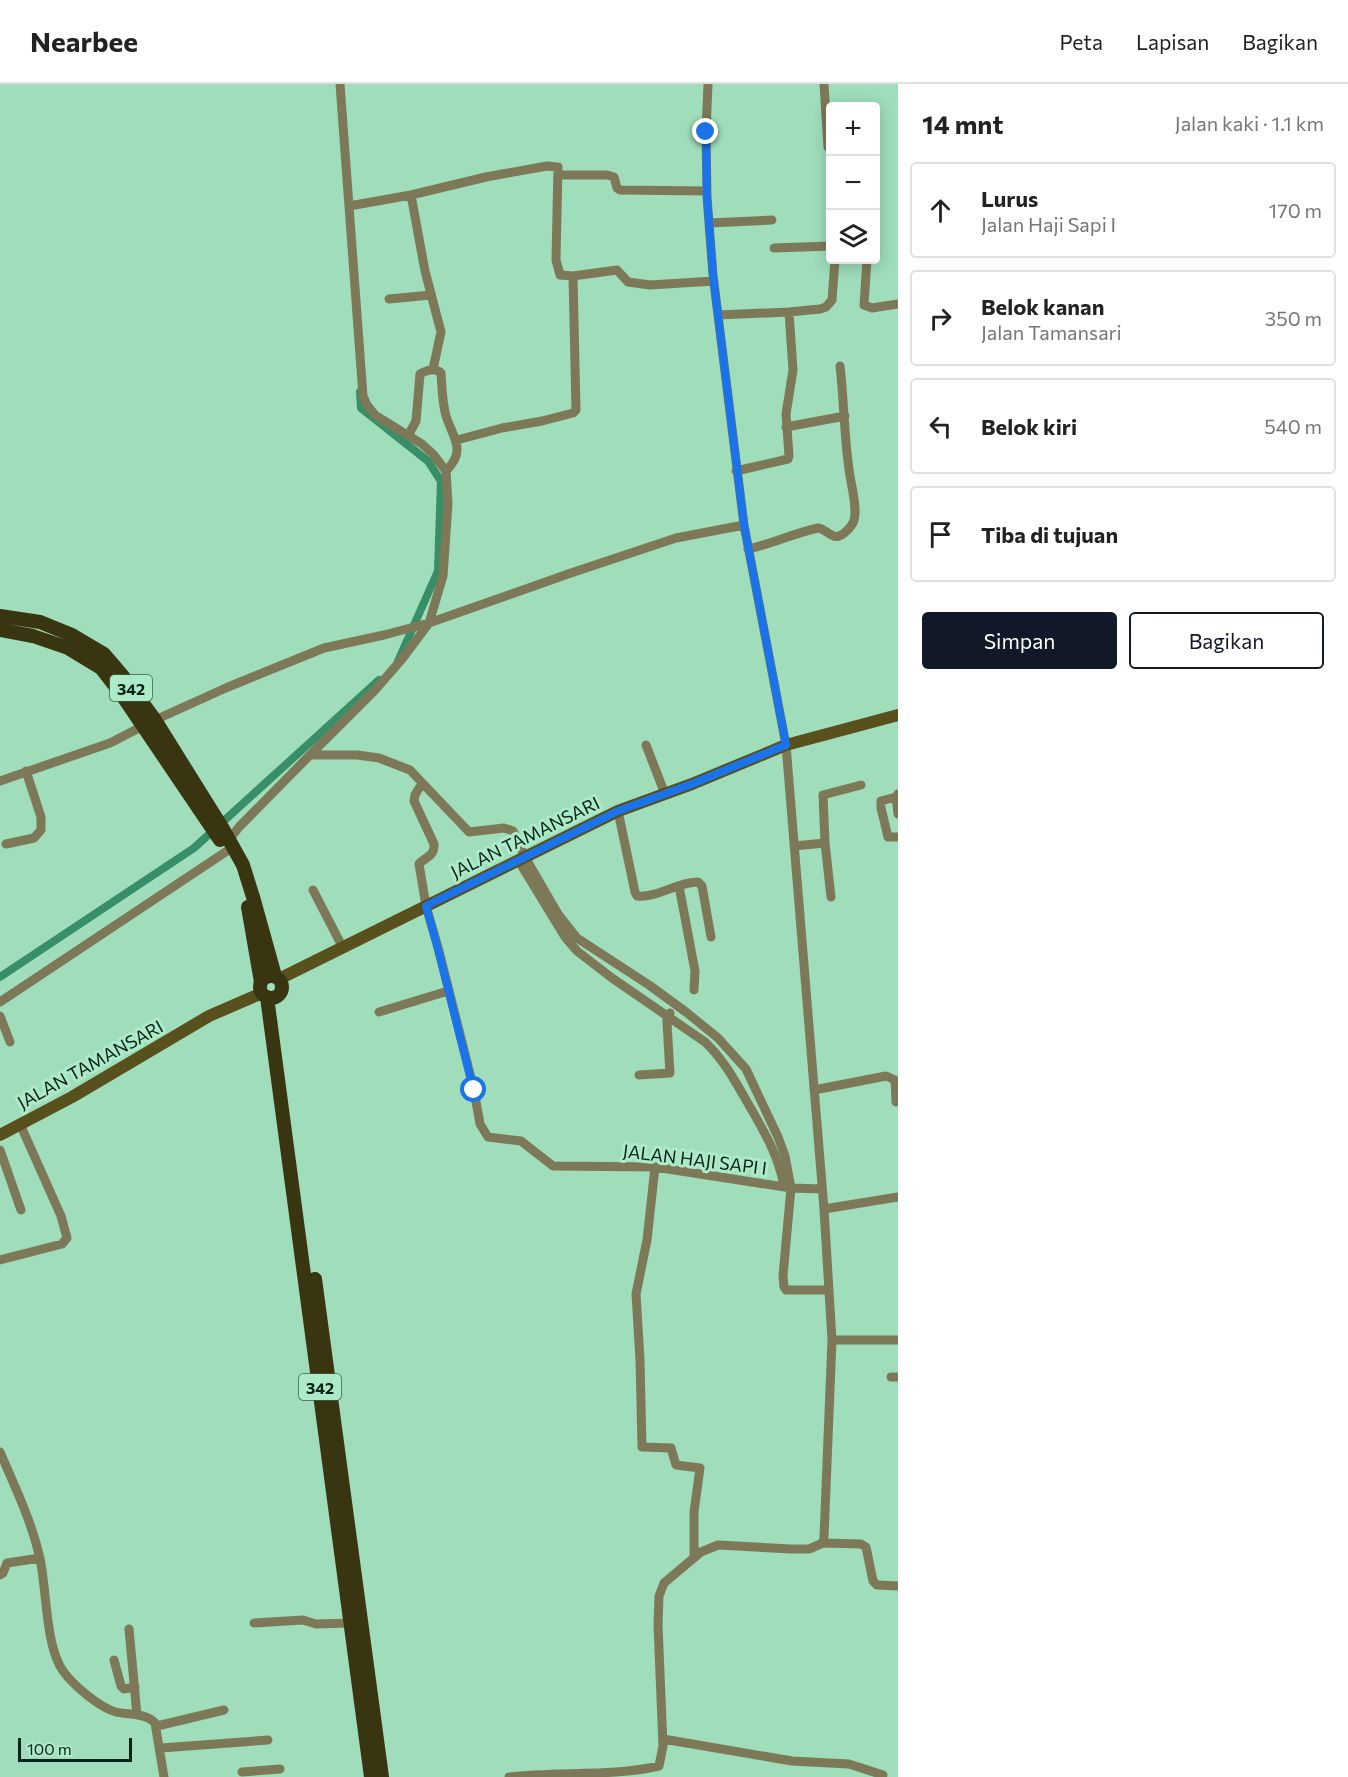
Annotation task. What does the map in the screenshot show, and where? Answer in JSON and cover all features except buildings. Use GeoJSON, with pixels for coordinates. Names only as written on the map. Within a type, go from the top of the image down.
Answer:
{"type":"FeatureCollection","features":[{"type":"Feature","properties":{"kind":"main road","name":"342"},"geometry":{"type":"LineString","coordinates":[[0,616],[40,622],[72,635],[122,675],[149,723],[198,800],[243,865],[277,978]]}},
{"type":"Feature","properties":{"kind":"main road","name":"342"},"geometry":{"type":"LineString","coordinates":[[0,630],[33,636],[101,660]]}},
{"type":"Feature","properties":{"kind":"main road","name":"JALAN TAMANSARI"},"geometry":{"type":"LineString","coordinates":[[277,978],[343,948],[618,811],[786,745],[898,715]]}},
{"type":"Feature","properties":{"kind":"main road","name":"342"},"geometry":{"type":"LineString","coordinates":[[226,843],[242,882],[266,992],[316,1318],[368,1712],[371,1777]]}},
{"type":"Feature","properties":{"kind":"main road"},"geometry":{"type":"LineString","coordinates":[[267,976],[277,978],[282,983],[281,992],[266,992],[267,976]]}},
{"type":"Feature","properties":{"kind":"main road","name":"JALAN TAMANSARI"},"geometry":{"type":"LineString","coordinates":[[0,1135],[134,1061],[209,1016],[266,992]]}},
{"type":"Feature","properties":{"kind":"main road","name":"342"},"geometry":{"type":"LineString","coordinates":[[331,1431],[341,1565],[382,1777]]}},
{"type":"Feature","properties":{"kind":"street"},"geometry":{"type":"LineString","coordinates":[[0,1002],[226,843],[238,827],[375,690],[402,659],[426,624],[443,576],[448,504],[446,471],[433,454],[409,434],[375,415],[363,396],[340,84]]}},
{"type":"Feature","properties":{"kind":"street"},"geometry":{"type":"LineString","coordinates":[[708,84],[707,191],[714,281],[744,525],[786,745],[824,1209],[832,1340],[823,1543]]}},
{"type":"Feature","properties":{"kind":"street"},"geometry":{"type":"LineString","coordinates":[[824,84],[826,116]]}},
{"type":"Feature","properties":{"kind":"street"},"geometry":{"type":"LineString","coordinates":[[349,206],[411,195],[486,177],[547,166],[558,167],[556,260],[560,275],[573,276],[617,270],[628,282],[650,285],[714,281]]}},
{"type":"Feature","properties":{"kind":"street"},"geometry":{"type":"LineString","coordinates":[[559,175],[607,175],[614,177],[618,189],[626,191],[707,191]]}},
{"type":"Feature","properties":{"kind":"street"},"geometry":{"type":"LineString","coordinates":[[411,195],[431,296],[441,332],[433,369]]}},
{"type":"Feature","properties":{"kind":"street"},"geometry":{"type":"LineString","coordinates":[[709,223],[772,220]]}},
{"type":"Feature","properties":{"kind":"street"},"geometry":{"type":"LineString","coordinates":[[774,248],[826,246]]}},
{"type":"Feature","properties":{"kind":"street"},"geometry":{"type":"LineString","coordinates":[[718,315],[820,309],[830,304],[832,300],[835,264]]}},
{"type":"Feature","properties":{"kind":"street"},"geometry":{"type":"LineString","coordinates":[[867,264],[864,305],[872,308],[898,304]]}},
{"type":"Feature","properties":{"kind":"street"},"geometry":{"type":"LineString","coordinates":[[457,440],[502,428],[542,421],[573,413],[576,410],[573,276]]}},
{"type":"Feature","properties":{"kind":"street"},"geometry":{"type":"LineString","coordinates":[[389,299],[431,296]]}},
{"type":"Feature","properties":{"kind":"street"},"geometry":{"type":"LineString","coordinates":[[736,471],[788,459],[786,414],[793,370],[789,312]]}},
{"type":"Feature","properties":{"kind":"street"},"geometry":{"type":"LineString","coordinates":[[748,549],[818,528],[838,537],[850,527],[855,517],[848,466],[840,366]]}},
{"type":"Feature","properties":{"kind":"street"},"geometry":{"type":"LineString","coordinates":[[409,434],[416,421],[420,374],[433,369],[441,373],[445,415],[457,440],[455,459],[446,471]]}},
{"type":"Feature","properties":{"kind":"street"},"geometry":{"type":"LineString","coordinates":[[786,428],[845,416]]}},
{"type":"Feature","properties":{"kind":"street"},"geometry":{"type":"LineString","coordinates":[[0,782],[110,743],[149,723],[324,648],[426,624],[676,538],[744,525]]}},
{"type":"Feature","properties":{"kind":"street"},"geometry":{"type":"LineString","coordinates":[[646,745],[665,794]]}},
{"type":"Feature","properties":{"kind":"street"},"geometry":{"type":"LineString","coordinates":[[310,755],[357,755],[379,758],[410,771],[469,832],[504,828],[513,831],[522,859],[565,937],[577,951],[705,1042],[725,1064],[770,1141],[787,1187]]}},
{"type":"Feature","properties":{"kind":"street"},"geometry":{"type":"LineString","coordinates":[[6,844],[34,838],[41,830],[37,802],[26,771]]}},
{"type":"Feature","properties":{"kind":"street","name":"JALAN HAJI SAPI I"},"geometry":{"type":"LineString","coordinates":[[422,783],[414,801],[434,844],[432,855],[419,864],[426,906],[474,1090],[480,1124],[488,1137],[521,1142],[553,1166],[655,1167],[787,1187],[822,1189]]}},
{"type":"Feature","properties":{"kind":"street"},"geometry":{"type":"LineString","coordinates":[[831,897],[823,795],[861,785]]}},
{"type":"Feature","properties":{"kind":"street"},"geometry":{"type":"LineString","coordinates":[[898,814],[897,795],[881,801],[888,837],[898,837]]}},
{"type":"Feature","properties":{"kind":"street"},"geometry":{"type":"LineString","coordinates":[[618,811],[634,892],[637,896],[642,897],[690,882],[698,882],[702,886],[711,937]]}},
{"type":"Feature","properties":{"kind":"street"},"geometry":{"type":"LineString","coordinates":[[794,846],[825,843]]}},
{"type":"Feature","properties":{"kind":"street"},"geometry":{"type":"LineString","coordinates":[[522,859],[558,914],[577,938],[649,985],[718,1038],[746,1069],[785,1156],[787,1187],[783,1276],[785,1289],[829,1290]]}},
{"type":"Feature","properties":{"kind":"street"},"geometry":{"type":"LineString","coordinates":[[678,886],[695,971],[694,990]]}},
{"type":"Feature","properties":{"kind":"street"},"geometry":{"type":"LineString","coordinates":[[313,890],[343,948]]}},
{"type":"Feature","properties":{"kind":"street"},"geometry":{"type":"LineString","coordinates":[[380,1012],[448,992]]}},
{"type":"Feature","properties":{"kind":"street"},"geometry":{"type":"LineString","coordinates":[[667,1015],[679,1008]]}},
{"type":"Feature","properties":{"kind":"street"},"geometry":{"type":"LineString","coordinates":[[639,1075],[670,1072],[667,1015]]}},
{"type":"Feature","properties":{"kind":"street"},"geometry":{"type":"LineString","coordinates":[[0,1017],[10,1042]]}},
{"type":"Feature","properties":{"kind":"street"},"geometry":{"type":"LineString","coordinates":[[814,1090],[886,1076],[895,1080],[896,1102]]}},
{"type":"Feature","properties":{"kind":"street"},"geometry":{"type":"LineString","coordinates":[[0,1260],[62,1244],[67,1238],[61,1216],[20,1124]]}},
{"type":"Feature","properties":{"kind":"street"},"geometry":{"type":"LineString","coordinates":[[0,1150],[21,1210]]}},
{"type":"Feature","properties":{"kind":"street"},"geometry":{"type":"LineString","coordinates":[[655,1167],[647,1240],[636,1294],[642,1447],[671,1448],[674,1463],[677,1466],[700,1467],[694,1512],[694,1557]]}},
{"type":"Feature","properties":{"kind":"street"},"geometry":{"type":"LineString","coordinates":[[824,1209],[898,1197]]}},
{"type":"Feature","properties":{"kind":"street"},"geometry":{"type":"LineString","coordinates":[[832,1340],[898,1340]]}},
{"type":"Feature","properties":{"kind":"street"},"geometry":{"type":"LineString","coordinates":[[0,1452],[22,1500],[40,1558],[55,1655],[63,1671],[83,1691],[109,1709],[152,1720],[157,1726],[164,1777]]}},
{"type":"Feature","properties":{"kind":"street"},"geometry":{"type":"LineString","coordinates":[[509,1777],[528,1774],[606,1776],[659,1766],[663,1739],[659,1669],[659,1596],[664,1583],[701,1552],[718,1545],[800,1549],[823,1543],[861,1544],[866,1546],[873,1581],[877,1585],[898,1586]]}},
{"type":"Feature","properties":{"kind":"street"},"geometry":{"type":"LineString","coordinates":[[0,1575],[7,1563],[40,1558]]}},
{"type":"Feature","properties":{"kind":"street"},"geometry":{"type":"LineString","coordinates":[[254,1623],[303,1620],[316,1624],[351,1623]]}},
{"type":"Feature","properties":{"kind":"street"},"geometry":{"type":"LineString","coordinates":[[129,1629],[137,1715]]}},
{"type":"Feature","properties":{"kind":"street"},"geometry":{"type":"LineString","coordinates":[[114,1660],[122,1688],[135,1687]]}},
{"type":"Feature","properties":{"kind":"street"},"geometry":{"type":"LineString","coordinates":[[157,1726],[224,1710]]}},
{"type":"Feature","properties":{"kind":"street"},"geometry":{"type":"LineString","coordinates":[[663,1739],[792,1761],[849,1764],[883,1775]]}},
{"type":"Feature","properties":{"kind":"street"},"geometry":{"type":"LineString","coordinates":[[161,1748],[268,1740]]}},
{"type":"Feature","properties":{"kind":"street"},"geometry":{"type":"LineString","coordinates":[[242,1771],[280,1769]]}},
{"type":"Feature","properties":{"kind":"waterway"},"geometry":{"type":"LineString","coordinates":[[360,392],[361,408],[428,461],[441,481],[438,571],[398,661]]}},
{"type":"Feature","properties":{"kind":"waterway"},"geometry":{"type":"LineString","coordinates":[[0,977],[194,848],[379,680]]}},
{"type":"Feature","properties":{"kind":"route"},"geometry":{"type":"LineString","coordinates":[[474,1090],[426,906],[618,811],[692,784],[786,745],[744,525],[736,471],[713,275],[707,197],[706,132]]}}]}
